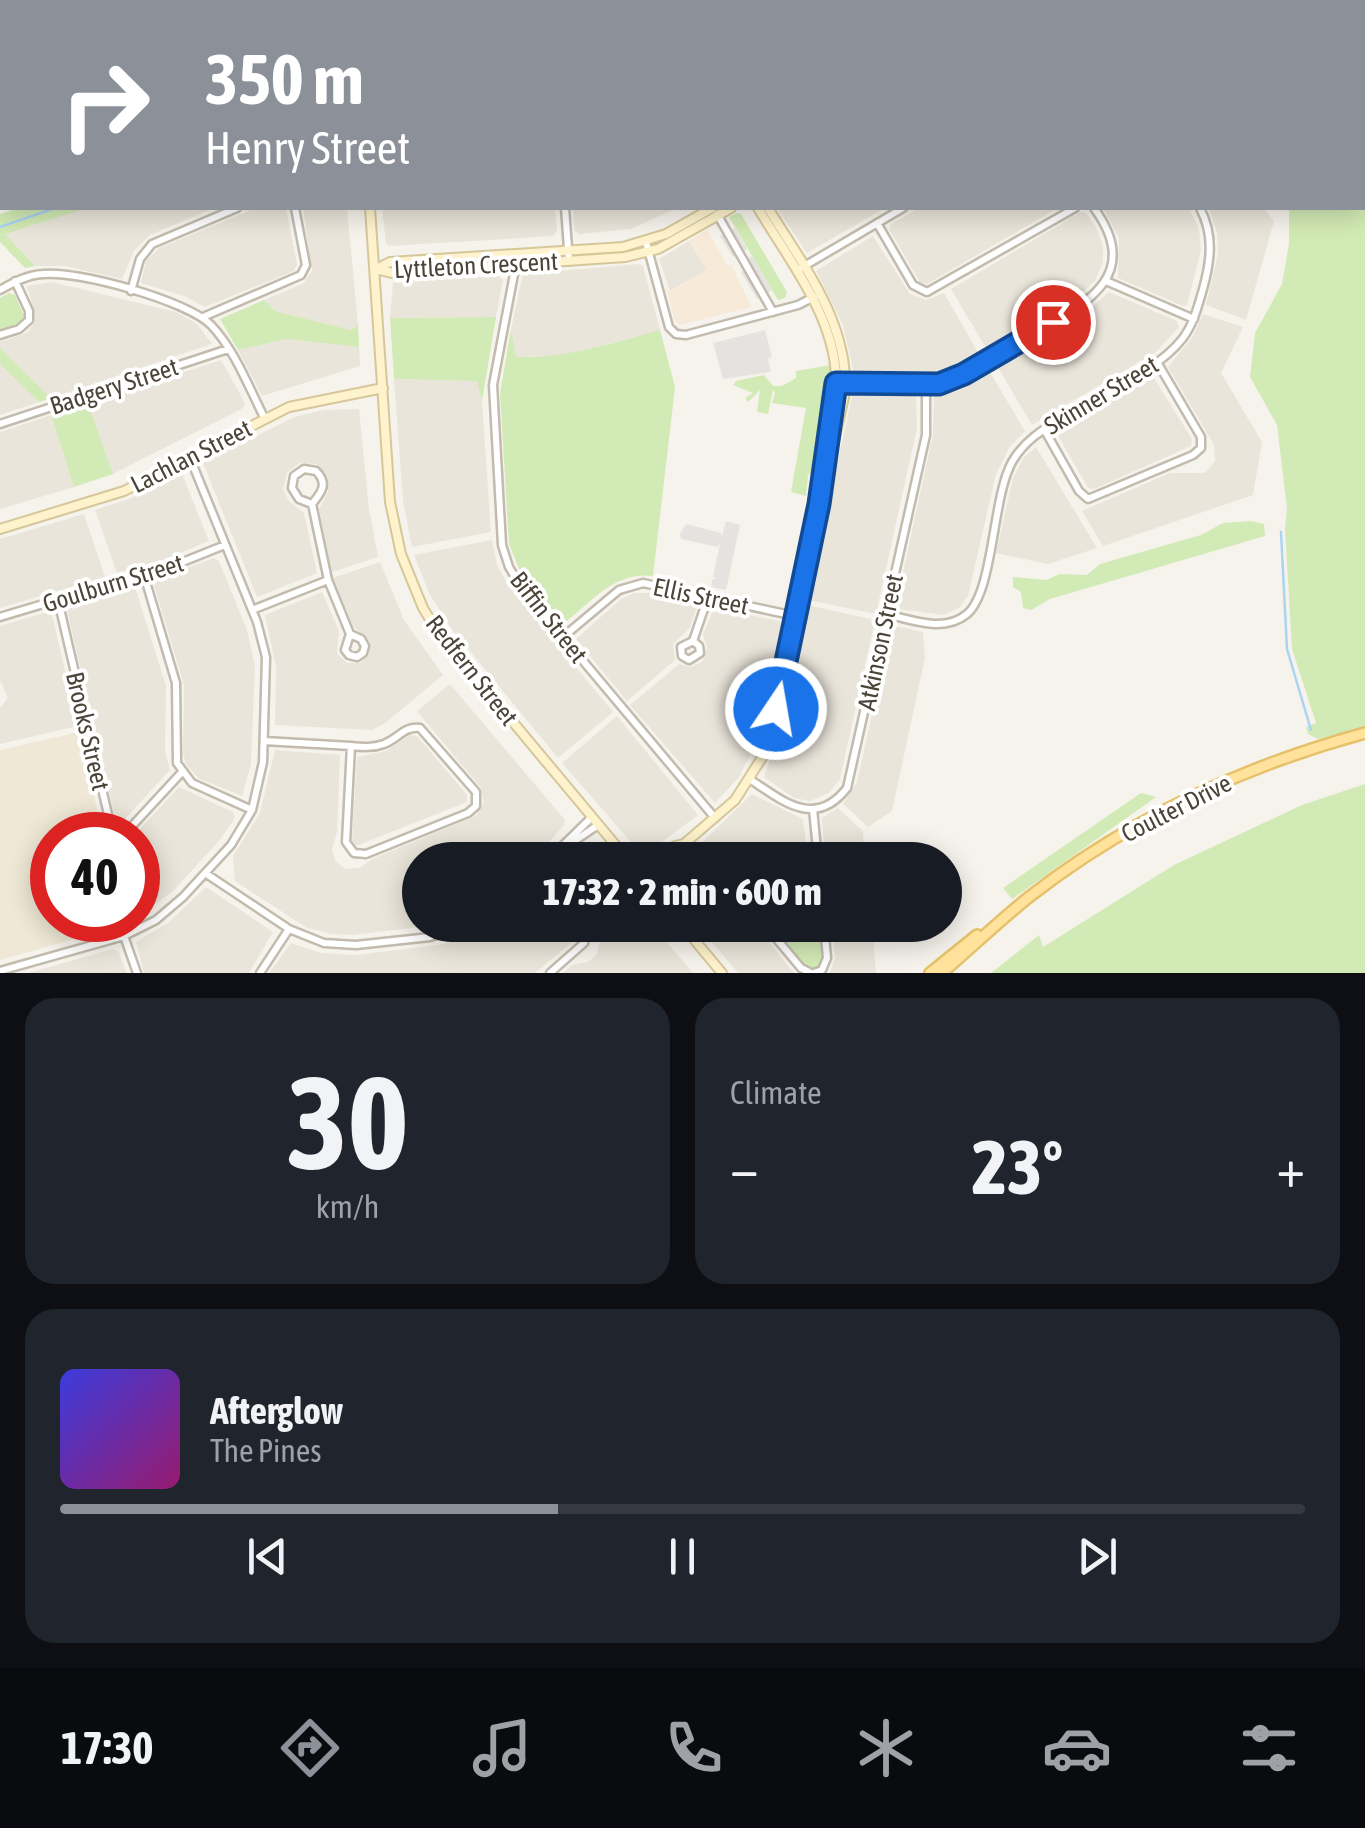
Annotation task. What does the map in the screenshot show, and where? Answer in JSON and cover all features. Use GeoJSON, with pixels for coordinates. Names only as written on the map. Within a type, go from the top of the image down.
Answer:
{"type":"FeatureCollection","features":[{"type":"Feature","properties":{"kind":"main road","name":"Coulter Drive"},"geometry":{"type":"LineString","coordinates":[[930,973],[1061,874],[1122,834],[1181,802],[1280,760],[1365,733]]}},
{"type":"Feature","properties":{"kind":"main road","name":"Coulter Drive"},"geometry":{"type":"LineString","coordinates":[[942,973],[1004,917]]}},
{"type":"Feature","properties":{"kind":"street"},"geometry":{"type":"LineString","coordinates":[[131,291],[140,258],[152,244],[231,210]]}},
{"type":"Feature","properties":{"kind":"street"},"geometry":{"type":"LineString","coordinates":[[203,317],[302,276],[306,264],[295,210]]}},
{"type":"Feature","properties":{"kind":"street","name":"Redfern Street"},"geometry":{"type":"LineString","coordinates":[[370,210],[390,502],[395,532],[423,608],[447,645],[613,842]]}},
{"type":"Feature","properties":{"kind":"street"},"geometry":{"type":"LineString","coordinates":[[565,210],[568,256]]}},
{"type":"Feature","properties":{"kind":"street"},"geometry":{"type":"LineString","coordinates":[[714,210],[773,312]]}},
{"type":"Feature","properties":{"kind":"street","name":"Lyttleton Crescent"},"geometry":{"type":"LineString","coordinates":[[376,269],[390,262],[513,260],[647,247],[714,210]]}},
{"type":"Feature","properties":{"kind":"street"},"geometry":{"type":"LineString","coordinates":[[686,842],[750,780],[768,740],[841,383],[816,296],[759,210]]}},
{"type":"Feature","properties":{"kind":"street"},"geometry":{"type":"LineString","coordinates":[[769,210],[799,269]]}},
{"type":"Feature","properties":{"kind":"street"},"geometry":{"type":"LineString","coordinates":[[799,269],[901,210]]}},
{"type":"Feature","properties":{"kind":"street"},"geometry":{"type":"LineString","coordinates":[[878,223],[915,288],[927,292],[1071,210]]}},
{"type":"Feature","properties":{"kind":"street"},"geometry":{"type":"LineString","coordinates":[[841,383],[926,386],[964,374],[1085,303],[1106,281],[1113,257],[1112,240],[1095,210]]}},
{"type":"Feature","properties":{"kind":"street","name":"Skinner Street"},"geometry":{"type":"LineString","coordinates":[[886,614],[938,624],[960,618],[973,607],[980,595],[1007,472],[1021,448],[1044,429],[1157,362],[1184,337],[1194,319],[1210,256],[1210,232],[1201,210]]}},
{"type":"Feature","properties":{"kind":"street"},"geometry":{"type":"LineString","coordinates":[[647,247],[669,327],[676,334],[686,335],[773,312],[816,296]]}},
{"type":"Feature","properties":{"kind":"street","name":"Biffin Street"},"geometry":{"type":"LineString","coordinates":[[513,260],[492,400],[504,552],[516,581],[715,818]]}},
{"type":"Feature","properties":{"kind":"street"},"geometry":{"type":"LineString","coordinates":[[0,290],[37,274],[61,274],[178,303],[203,317],[228,348],[265,418]]}},
{"type":"Feature","properties":{"kind":"street"},"geometry":{"type":"LineString","coordinates":[[1106,281],[1194,319]]}},
{"type":"Feature","properties":{"kind":"street"},"geometry":{"type":"LineString","coordinates":[[0,335],[19,329],[29,320],[15,282]]}},
{"type":"Feature","properties":{"kind":"street","name":"Badgery Street"},"geometry":{"type":"LineString","coordinates":[[0,424],[228,348]]}},
{"type":"Feature","properties":{"kind":"street"},"geometry":{"type":"LineString","coordinates":[[1044,429],[1079,491],[1088,499],[1193,455],[1200,448],[1201,436],[1157,362]]}},
{"type":"Feature","properties":{"kind":"street","name":"Atkinson Street"},"geometry":{"type":"LineString","coordinates":[[813,809],[837,799],[850,780],[926,434],[926,386]]}},
{"type":"Feature","properties":{"kind":"street","name":"Lachlan Street"},"geometry":{"type":"LineString","coordinates":[[0,528],[124,491],[297,404],[383,388]]}},
{"type":"Feature","properties":{"kind":"street"},"geometry":{"type":"LineString","coordinates":[[160,915],[230,845],[252,810],[264,741],[266,657],[252,610],[190,458]]}},
{"type":"Feature","properties":{"kind":"street"},"geometry":{"type":"LineString","coordinates":[[312,504],[299,498],[292,488],[294,476],[304,470],[316,472],[323,480],[322,491],[312,504],[328,580],[350,634]]}},
{"type":"Feature","properties":{"kind":"street","name":"Goulburn Street"},"geometry":{"type":"LineString","coordinates":[[0,618],[225,545]]}},
{"type":"Feature","properties":{"kind":"street"},"geometry":{"type":"LineString","coordinates":[[144,574],[176,683],[175,752],[182,772],[202,789],[252,810]]}},
{"type":"Feature","properties":{"kind":"street"},"geometry":{"type":"LineString","coordinates":[[252,610],[328,580]]}},
{"type":"Feature","properties":{"kind":"street","name":"Ellis Street"},"geometry":{"type":"LineString","coordinates":[[563,637],[633,584],[652,584],[796,616]]}},
{"type":"Feature","properties":{"kind":"street"},"geometry":{"type":"LineString","coordinates":[[693,641],[708,596]]}},
{"type":"Feature","properties":{"kind":"street","name":"Brooks Street"},"geometry":{"type":"LineString","coordinates":[[58,600],[110,823],[120,830],[134,825],[182,772]]}},
{"type":"Feature","properties":{"kind":"street"},"geometry":{"type":"LineString","coordinates":[[264,741],[374,746],[392,740],[408,728],[420,728],[476,792],[476,806],[468,813],[366,854],[354,853],[346,842],[351,746]]}},
{"type":"Feature","properties":{"kind":"street"},"geometry":{"type":"LineString","coordinates":[[750,780],[789,805],[813,809],[816,842]]}},
{"type":"Feature","properties":{"kind":"street"},"geometry":{"type":"LineString","coordinates":[[570,842],[595,821]]}},
{"type":"Feature","properties":{"kind":"street"},"geometry":{"type":"LineString","coordinates":[[205,873],[290,929],[316,941],[340,945],[402,939]]}},
{"type":"Feature","properties":{"kind":"street"},"geometry":{"type":"LineString","coordinates":[[260,973],[290,929]]}},
{"type":"Feature","properties":{"kind":"street"},"geometry":{"type":"LineString","coordinates":[[0,971],[103,942]]}},
{"type":"Feature","properties":{"kind":"street"},"geometry":{"type":"LineString","coordinates":[[126,942],[137,973]]}},
{"type":"Feature","properties":{"kind":"street"},"geometry":{"type":"LineString","coordinates":[[550,973],[584,942]]}},
{"type":"Feature","properties":{"kind":"street"},"geometry":{"type":"LineString","coordinates":[[696,942],[722,973]]}},
{"type":"Feature","properties":{"kind":"street"},"geometry":{"type":"LineString","coordinates":[[779,942],[800,968],[813,973],[822,970],[826,962],[825,942]]}},
{"type":"Feature","properties":{"kind":"shaded area"},"geometry":{"type":"Polygon","coordinates":[[[81,210],[209,210],[150,235],[134,251],[122,279],[65,266],[35,266],[4,234],[81,210]]]}},
{"type":"Feature","properties":{"kind":"shaded area"},"geometry":{"type":"Polygon","coordinates":[[[251,210],[286,210],[297,264],[294,271],[205,307],[141,283],[146,261],[159,248],[251,210]]]}},
{"type":"Feature","properties":{"kind":"shaded area"},"geometry":{"type":"Polygon","coordinates":[[[303,210],[347,210],[358,325],[351,330],[275,311],[264,300],[304,283],[312,271],[303,210]]]}},
{"type":"Feature","properties":{"kind":"shaded area"},"geometry":{"type":"Polygon","coordinates":[[[382,210],[555,210],[557,231],[553,236],[386,244],[382,210]]]}},
{"type":"Feature","properties":{"kind":"shaded area"},"geometry":{"type":"Polygon","coordinates":[[[573,210],[673,210],[631,229],[579,234],[574,230],[573,210]]]}},
{"type":"Feature","properties":{"kind":"shaded area"},"geometry":{"type":"Polygon","coordinates":[[[778,210],[882,210],[807,253],[778,210]]]}},
{"type":"Feature","properties":{"kind":"shaded area"},"geometry":{"type":"Polygon","coordinates":[[[916,210],[1055,210],[927,284],[920,282],[889,229],[916,210]]]}},
{"type":"Feature","properties":{"kind":"shaded area"},"geometry":{"type":"Polygon","coordinates":[[[1104,210],[1190,210],[1199,229],[1201,250],[1187,305],[1118,278],[1119,238],[1104,210]]]}},
{"type":"Feature","properties":{"kind":"shaded area"},"geometry":{"type":"Polygon","coordinates":[[[1210,210],[1266,210],[1274,221],[1246,320],[1206,305],[1218,254],[1210,210]]]}},
{"type":"Feature","properties":{"kind":"shaded area"},"geometry":{"type":"Polygon","coordinates":[[[1081,212],[1096,227],[1103,245],[1103,262],[1095,281],[1079,295],[987,350],[951,289],[1081,212]]]}},
{"type":"Feature","properties":{"kind":"shaded area"},"geometry":{"type":"Polygon","coordinates":[[[735,228],[747,249],[743,252],[747,259],[752,256],[772,290],[757,299],[741,272],[745,269],[737,255],[733,257],[720,236],[735,228]]]}},
{"type":"Feature","properties":{"kind":"shaded area"},"geometry":{"type":"Polygon","coordinates":[[[707,230],[728,266],[731,265],[752,307],[680,325],[675,321],[667,290],[672,291],[707,270],[689,241],[707,230]]]}},
{"type":"Feature","properties":{"kind":"shaded area"},"geometry":{"type":"Polygon","coordinates":[[[873,236],[910,294],[926,300],[944,293],[979,354],[952,370],[928,377],[854,374],[843,325],[816,271],[873,236]]]}},
{"type":"Feature","properties":{"kind":"shaded area"},"geometry":{"type":"Polygon","coordinates":[[[689,241],[707,270],[670,291],[659,259],[689,241]]]}},
{"type":"Feature","properties":{"kind":"shaded area"},"geometry":{"type":"Polygon","coordinates":[[[643,266],[660,330],[564,356],[515,357],[511,329],[523,274],[643,266]]]}},
{"type":"Feature","properties":{"kind":"shaded area"},"geometry":{"type":"Polygon","coordinates":[[[498,276],[503,280],[496,317],[390,318],[393,283],[498,276]]]}},
{"type":"Feature","properties":{"kind":"shaded area"},"geometry":{"type":"Polygon","coordinates":[[[52,282],[176,312],[197,324],[212,344],[51,398],[0,348],[0,342],[27,333],[34,323],[27,286],[52,282]]]}},
{"type":"Feature","properties":{"kind":"shaded area"},"geometry":{"type":"Polygon","coordinates":[[[1109,292],[1177,321],[1179,327],[1156,352],[1032,425],[996,364],[1090,309],[1109,292]]]}},
{"type":"Feature","properties":{"kind":"shaded area"},"geometry":{"type":"Polygon","coordinates":[[[1203,314],[1243,327],[1221,373],[1262,442],[1253,495],[1103,546],[1082,511],[1170,473],[1205,473],[1215,461],[1214,445],[1168,367],[1192,338],[1203,314]]]}},
{"type":"Feature","properties":{"kind":"shaded area"},"geometry":{"type":"Polygon","coordinates":[[[765,330],[772,357],[768,359],[771,372],[723,379],[713,343],[765,330]]]}},
{"type":"Feature","properties":{"kind":"shaded area"},"geometry":{"type":"Polygon","coordinates":[[[287,339],[359,347],[360,366],[262,396],[238,350],[287,339]]]}},
{"type":"Feature","properties":{"kind":"shaded area"},"geometry":{"type":"Polygon","coordinates":[[[221,360],[245,403],[243,408],[113,474],[88,403],[221,360]]]}},
{"type":"Feature","properties":{"kind":"shaded area"},"geometry":{"type":"Polygon","coordinates":[[[0,364],[39,402],[0,415],[0,364]]]}},
{"type":"Feature","properties":{"kind":"shaded area"},"geometry":{"type":"Polygon","coordinates":[[[988,369],[1025,431],[1009,448],[996,474],[968,596],[959,608],[943,615],[899,609],[896,605],[933,434],[934,395],[988,369]]]}},
{"type":"Feature","properties":{"kind":"shaded area"},"geometry":{"type":"Polygon","coordinates":[[[1152,375],[1192,439],[1191,446],[1094,489],[1088,488],[1056,432],[1152,375]]]}},
{"type":"Feature","properties":{"kind":"shaded area"},"geometry":{"type":"Polygon","coordinates":[[[394,379],[478,381],[491,532],[412,547],[403,501],[394,379]]]}},
{"type":"Feature","properties":{"kind":"shaded area"},"geometry":{"type":"Polygon","coordinates":[[[913,394],[916,398],[917,428],[876,614],[808,600],[852,396],[913,394]]]}},
{"type":"Feature","properties":{"kind":"shaded area"},"geometry":{"type":"Polygon","coordinates":[[[359,409],[378,557],[332,572],[319,509],[328,492],[328,478],[316,464],[299,463],[287,473],[283,489],[289,501],[304,513],[317,573],[257,597],[203,463],[294,417],[324,410],[359,409]]]}},
{"type":"Feature","properties":{"kind":"shaded area"},"geometry":{"type":"Polygon","coordinates":[[[51,415],[74,487],[0,509],[0,432],[51,415]]]}},
{"type":"Feature","properties":{"kind":"shaded area"},"geometry":{"type":"Polygon","coordinates":[[[1036,447],[1097,548],[1048,564],[996,553],[1013,478],[1024,457],[1036,447]]]}},
{"type":"Feature","properties":{"kind":"shaded area"},"geometry":{"type":"Polygon","coordinates":[[[182,474],[209,541],[117,573],[95,510],[132,498],[182,474]]]}},
{"type":"Feature","properties":{"kind":"shaded area"},"geometry":{"type":"Polygon","coordinates":[[[84,514],[105,577],[0,608],[0,539],[84,514]]]}},
{"type":"Feature","properties":{"kind":"shaded area"},"geometry":{"type":"Polygon","coordinates":[[[726,521],[740,525],[726,590],[711,587],[712,580],[717,578],[713,577],[720,543],[718,547],[681,539],[680,534],[686,524],[721,533],[722,537],[726,521]]]}},
{"type":"Feature","properties":{"kind":"shaded area"},"geometry":{"type":"Polygon","coordinates":[[[492,540],[497,565],[508,585],[613,712],[558,758],[451,628],[430,595],[414,555],[492,540]]]}},
{"type":"Feature","properties":{"kind":"shaded area"},"geometry":{"type":"Polygon","coordinates":[[[214,558],[219,561],[247,630],[255,666],[251,764],[242,796],[198,778],[186,764],[184,685],[154,585],[157,579],[214,558]]]}},
{"type":"Feature","properties":{"kind":"shaded area"},"geometry":{"type":"Polygon","coordinates":[[[380,562],[404,620],[443,675],[372,730],[275,725],[276,667],[265,615],[322,592],[339,631],[337,653],[347,663],[360,663],[369,654],[370,642],[353,626],[333,578],[380,562]]]}},
{"type":"Feature","properties":{"kind":"shaded area"},"geometry":{"type":"Polygon","coordinates":[[[135,587],[166,686],[165,751],[170,770],[131,812],[114,812],[69,606],[135,587]]]}},
{"type":"Feature","properties":{"kind":"shaded area"},"geometry":{"type":"Polygon","coordinates":[[[634,593],[693,602],[697,608],[689,629],[673,644],[675,660],[627,701],[576,639],[621,599],[634,593]]]}},
{"type":"Feature","properties":{"kind":"shaded area"},"geometry":{"type":"Polygon","coordinates":[[[807,605],[875,620],[840,779],[829,793],[810,801],[794,798],[764,777],[778,738],[807,605]]]}},
{"type":"Feature","properties":{"kind":"shaded area"},"geometry":{"type":"Polygon","coordinates":[[[714,608],[779,621],[782,626],[754,747],[739,777],[715,803],[630,705],[679,664],[691,667],[702,662],[707,648],[703,634],[714,608]]]}},
{"type":"Feature","properties":{"kind":"shaded area"},"geometry":{"type":"Polygon","coordinates":[[[47,612],[52,615],[78,726],[0,744],[0,708],[8,698],[0,680],[0,626],[47,612]]]}},
{"type":"Feature","properties":{"kind":"shaded area"},"geometry":{"type":"Polygon","coordinates":[[[895,626],[923,632],[925,658],[892,811],[868,827],[843,804],[857,782],[891,629],[895,626]]]}},
{"type":"Feature","properties":{"kind":"shaded area"},"geometry":{"type":"Polygon","coordinates":[[[450,684],[565,820],[564,825],[549,842],[413,842],[476,816],[484,803],[481,788],[417,711],[450,684]]]}},
{"type":"Feature","properties":{"kind":"shaded area"},"geometry":{"type":"Polygon","coordinates":[[[617,716],[698,815],[662,842],[631,842],[562,763],[617,716]]]}},
{"type":"Feature","properties":{"kind":"shaded area"},"geometry":{"type":"Polygon","coordinates":[[[79,732],[98,812],[30,812],[30,942],[64,942],[0,960],[0,750],[79,732]]]}},
{"type":"Feature","properties":{"kind":"shaded area"},"geometry":{"type":"Polygon","coordinates":[[[410,735],[417,736],[467,795],[467,802],[356,846],[352,840],[357,757],[386,751],[410,735]]]}},
{"type":"Feature","properties":{"kind":"shaded area"},"geometry":{"type":"Polygon","coordinates":[[[275,750],[340,755],[337,832],[332,850],[336,862],[346,869],[360,868],[402,847],[402,929],[352,935],[307,928],[235,881],[233,856],[260,813],[275,750]]]}},
{"type":"Feature","properties":{"kind":"shaded area"},"geometry":{"type":"Polygon","coordinates":[[[179,787],[233,812],[235,818],[219,841],[160,901],[160,812],[156,812],[179,787]]]}},
{"type":"Feature","properties":{"kind":"shaded area"},"geometry":{"type":"Polygon","coordinates":[[[752,794],[803,819],[806,842],[703,842],[752,794]]]}},
{"type":"Feature","properties":{"kind":"shaded area"},"geometry":{"type":"Polygon","coordinates":[[[838,808],[863,831],[864,842],[824,842],[822,818],[838,808]]]}},
{"type":"Feature","properties":{"kind":"shaded area"},"geometry":{"type":"Polygon","coordinates":[[[206,887],[273,932],[249,973],[144,973],[136,942],[160,942],[160,928],[206,887]]]}},
{"type":"Feature","properties":{"kind":"shaded area"},"geometry":{"type":"Polygon","coordinates":[[[572,942],[535,973],[269,973],[291,943],[321,953],[356,955],[445,944],[572,942]]]}},
{"type":"Feature","properties":{"kind":"shaded area"},"geometry":{"type":"Polygon","coordinates":[[[599,942],[667,942],[693,973],[563,973],[597,954],[599,942]]]}},
{"type":"Feature","properties":{"kind":"shaded area"},"geometry":{"type":"Polygon","coordinates":[[[712,942],[769,942],[794,973],[738,973],[712,942]]]}},
{"type":"Feature","properties":{"kind":"shaded area"},"geometry":{"type":"Polygon","coordinates":[[[834,942],[873,942],[876,973],[830,973],[835,958],[834,942]]]}},
{"type":"Feature","properties":{"kind":"shaded area"},"geometry":{"type":"Polygon","coordinates":[[[113,949],[119,952],[126,973],[28,973],[113,949]]]}},
{"type":"Feature","properties":{"kind":"green space"},"geometry":{"type":"Polygon","coordinates":[[[13,210],[81,210],[5,234],[35,266],[25,268],[0,242],[0,214],[13,210]]]}},
{"type":"Feature","properties":{"kind":"green space"},"geometry":{"type":"Polygon","coordinates":[[[1289,210],[1365,210],[1365,727],[1318,739],[1308,734],[1306,727],[1316,723],[1292,649],[1287,508],[1277,425],[1250,377],[1255,333],[1282,284],[1289,244],[1289,210]]]}},
{"type":"Feature","properties":{"kind":"green space"},"geometry":{"type":"Polygon","coordinates":[[[737,213],[787,292],[785,298],[778,300],[729,217],[737,213]]]}},
{"type":"Feature","properties":{"kind":"green space"},"geometry":{"type":"Polygon","coordinates":[[[9,293],[15,295],[24,316],[17,325],[0,330],[0,298],[9,293]]]}},
{"type":"Feature","properties":{"kind":"green space"},"geometry":{"type":"Polygon","coordinates":[[[264,300],[275,311],[351,330],[358,325],[359,347],[287,339],[238,350],[220,319],[264,300]]]}},
{"type":"Feature","properties":{"kind":"green space"},"geometry":{"type":"Polygon","coordinates":[[[496,317],[482,401],[477,381],[394,379],[390,318],[496,317]]]}},
{"type":"Feature","properties":{"kind":"green space"},"geometry":{"type":"Polygon","coordinates":[[[511,329],[516,357],[572,353],[660,330],[675,387],[653,576],[615,583],[564,623],[522,576],[509,544],[500,393],[511,329]]]}},
{"type":"Feature","properties":{"kind":"green space"},"geometry":{"type":"Polygon","coordinates":[[[0,348],[51,398],[39,402],[0,364],[0,348]]]}},
{"type":"Feature","properties":{"kind":"green space"},"geometry":{"type":"Polygon","coordinates":[[[831,365],[832,381],[806,496],[791,492],[806,408],[772,403],[773,390],[768,414],[757,412],[760,390],[748,402],[745,398],[753,393],[733,385],[764,375],[773,386],[782,386],[796,378],[796,371],[831,365]]]}},
{"type":"Feature","properties":{"kind":"green space"},"geometry":{"type":"Polygon","coordinates":[[[88,403],[113,474],[74,487],[51,415],[88,403]]]}},
{"type":"Feature","properties":{"kind":"green space"},"geometry":{"type":"Polygon","coordinates":[[[1223,523],[1264,524],[1265,536],[1050,599],[1031,610],[1023,608],[1021,592],[1013,587],[1013,577],[1046,580],[1060,574],[1087,575],[1100,564],[1201,535],[1223,523]]]}},
{"type":"Feature","properties":{"kind":"green space"},"geometry":{"type":"Polygon","coordinates":[[[1365,784],[1365,973],[991,973],[1039,935],[1043,947],[1174,865],[1302,805],[1365,784]]]}},
{"type":"Feature","properties":{"kind":"green space"},"geometry":{"type":"Polygon","coordinates":[[[1141,793],[1156,797],[1012,899],[1003,888],[1141,793]]]}},
{"type":"Feature","properties":{"kind":"green space"},"geometry":{"type":"Polygon","coordinates":[[[784,942],[821,942],[823,958],[819,966],[812,970],[784,942]]]}},
{"type":"Feature","properties":{"kind":"waterway"},"geometry":{"type":"LineString","coordinates":[[0,227],[49,210]]}},
{"type":"Feature","properties":{"kind":"waterway"},"geometry":{"type":"LineString","coordinates":[[1281,532],[1287,649],[1311,730]]}},
{"type":"Feature","properties":{"kind":"route"},"geometry":{"type":"LineString","coordinates":[[776,709],[819,504],[836,383],[939,384],[964,374],[1053,322]]}}]}
